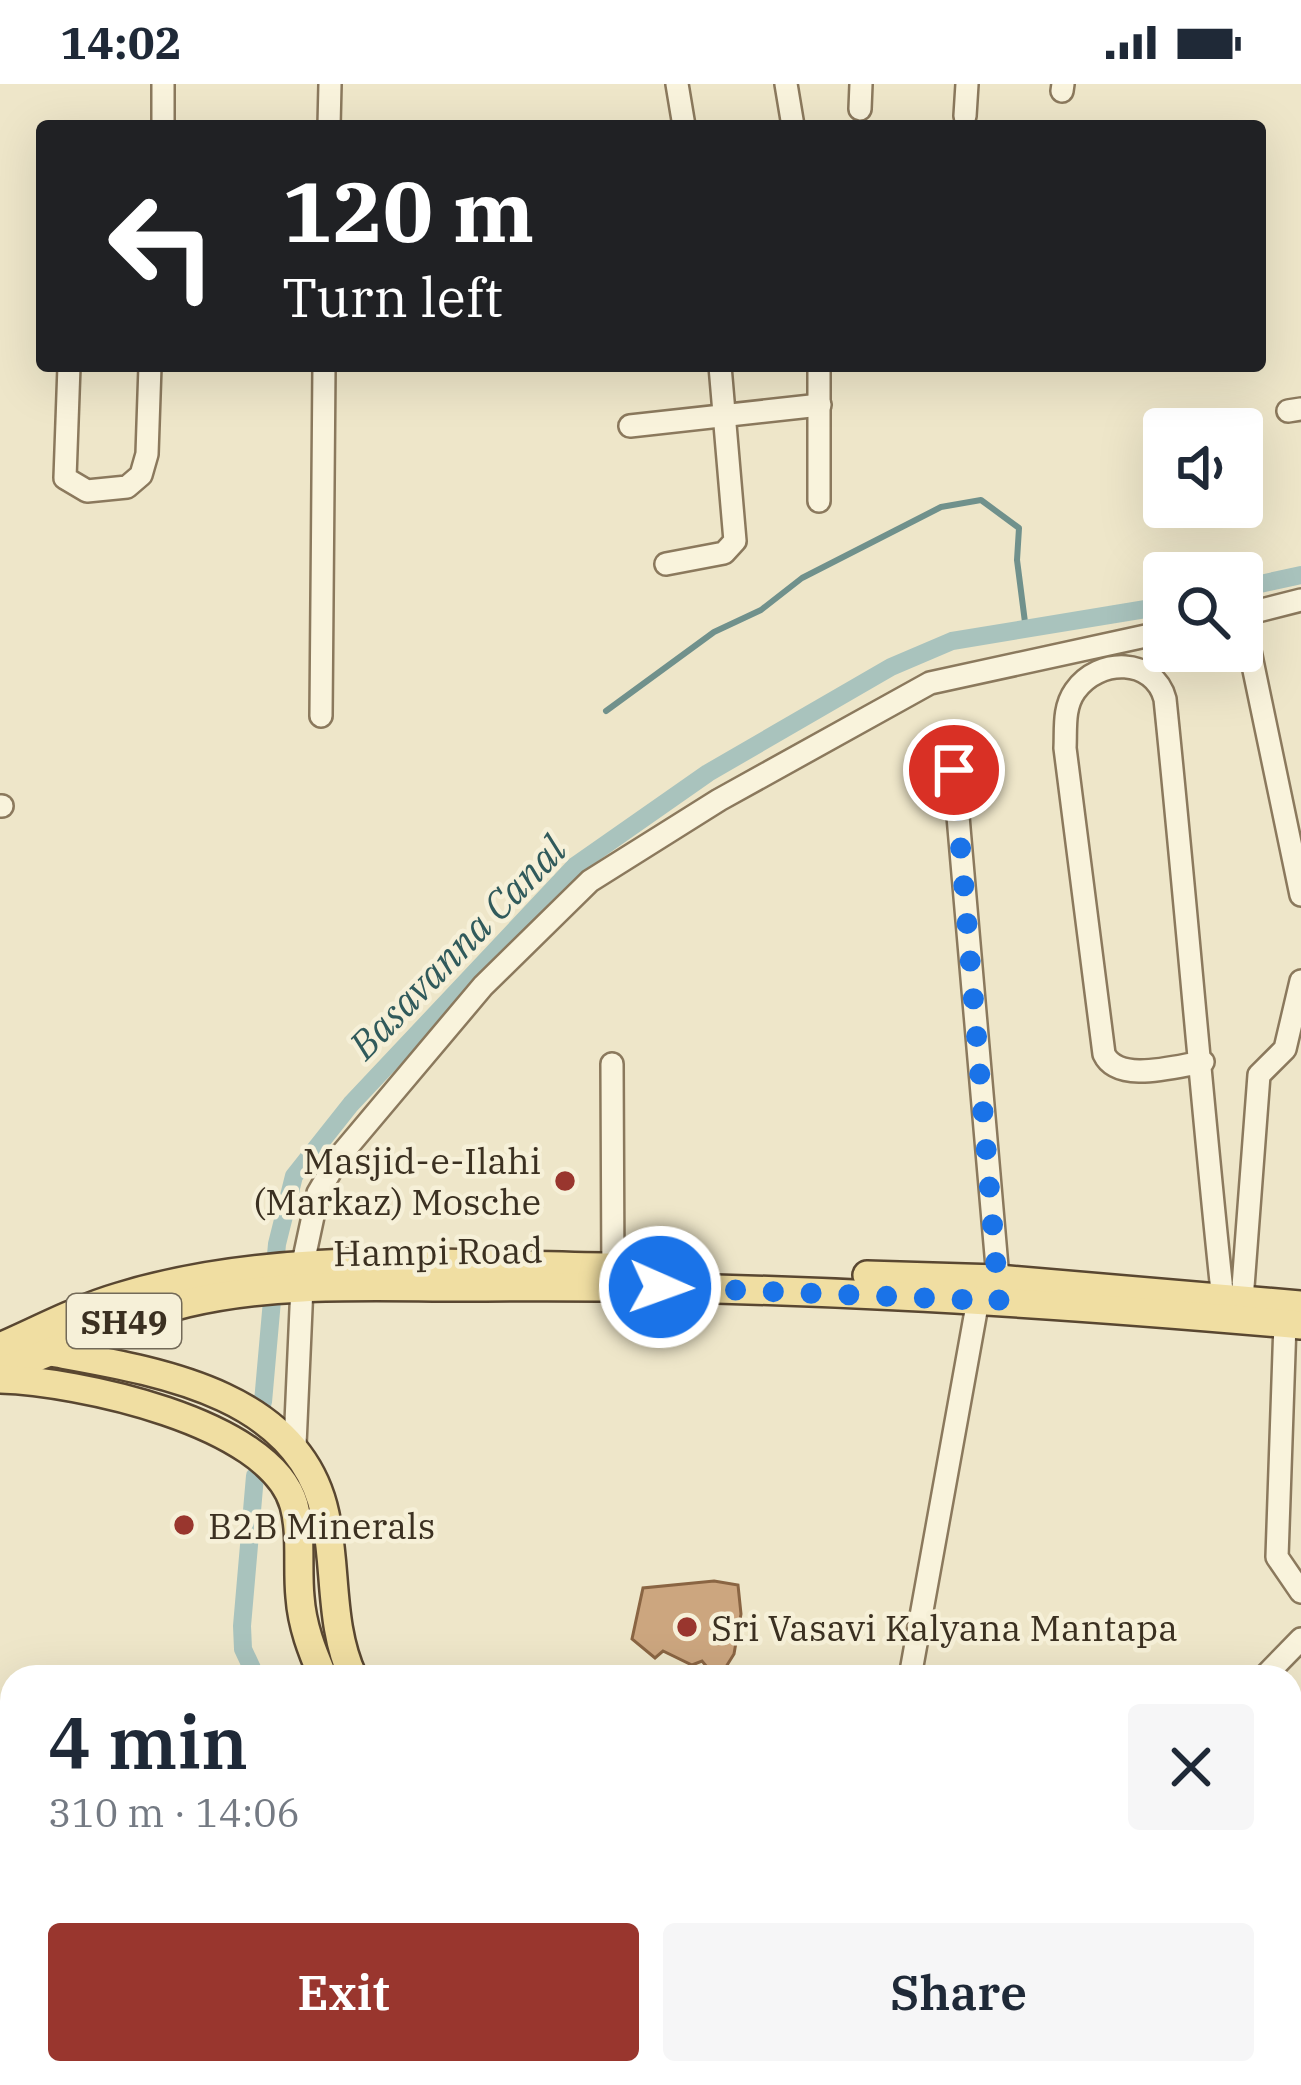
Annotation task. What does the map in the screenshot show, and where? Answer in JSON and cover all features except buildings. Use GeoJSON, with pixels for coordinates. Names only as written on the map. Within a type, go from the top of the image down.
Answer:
{"type":"FeatureCollection","features":[{"type":"Feature","properties":{"kind":"main road","name":"Hampi Road"},"geometry":{"type":"LineString","coordinates":[[298,1276],[613,1276],[1230,1305],[1296,1318]]}},
{"type":"Feature","properties":{"kind":"main road","name":"SH49"},"geometry":{"type":"LineString","coordinates":[[0,1347],[118,1297],[298,1276]]}},
{"type":"Feature","properties":{"kind":"main road","name":"SH49"},"geometry":{"type":"LineString","coordinates":[[0,1375],[122,1322],[255,1280]]}},
{"type":"Feature","properties":{"kind":"main road"},"geometry":{"type":"LineString","coordinates":[[51,1352],[179,1381],[258,1415],[295,1445],[325,1514],[338,1633],[349,1665]]}},
{"type":"Feature","properties":{"kind":"main road"},"geometry":{"type":"LineString","coordinates":[[0,1375],[155,1404],[260,1460],[292,1499],[300,1602],[319,1665]]}},
{"type":"Feature","properties":{"kind":"street"},"geometry":{"type":"LineString","coordinates":[[163,84],[163,120]]}},
{"type":"Feature","properties":{"kind":"street"},"geometry":{"type":"LineString","coordinates":[[329,120],[330,84]]}},
{"type":"Feature","properties":{"kind":"street"},"geometry":{"type":"LineString","coordinates":[[677,84],[683,120]]}},
{"type":"Feature","properties":{"kind":"street"},"geometry":{"type":"LineString","coordinates":[[786,84],[792,120]]}},
{"type":"Feature","properties":{"kind":"street"},"geometry":{"type":"LineString","coordinates":[[860,109],[861,84]]}},
{"type":"Feature","properties":{"kind":"street"},"geometry":{"type":"LineString","coordinates":[[965,116],[967,84]]}},
{"type":"Feature","properties":{"kind":"street"},"geometry":{"type":"LineString","coordinates":[[69,372],[65,478],[87,491],[128,487],[140,475],[147,454],[150,372]]}},
{"type":"Feature","properties":{"kind":"street"},"geometry":{"type":"LineString","coordinates":[[321,716],[324,372]]}},
{"type":"Feature","properties":{"kind":"street"},"geometry":{"type":"LineString","coordinates":[[666,564],[733,546],[721,372]]}},
{"type":"Feature","properties":{"kind":"street"},"geometry":{"type":"LineString","coordinates":[[819,372],[819,501]]}},
{"type":"Feature","properties":{"kind":"street"},"geometry":{"type":"LineString","coordinates":[[630,426],[820,404]]}},
{"type":"Feature","properties":{"kind":"street"},"geometry":{"type":"LineString","coordinates":[[1263,610],[1301,600]]}},
{"type":"Feature","properties":{"kind":"street"},"geometry":{"type":"LineString","coordinates":[[295,1445],[298,1276],[318,1193],[339,1157],[483,986],[590,880],[890,702],[930,683],[1143,636]]}},
{"type":"Feature","properties":{"kind":"street"},"geometry":{"type":"LineString","coordinates":[[1203,1063],[1122,1070],[1108,1064],[1104,1054],[1065,748],[1067,706],[1086,679],[1100,673],[1133,666],[1150,671],[1160,681],[1165,699],[1230,1305]]}},
{"type":"Feature","properties":{"kind":"street"},"geometry":{"type":"LineString","coordinates":[[1255,672],[1296,830],[1301,895]]}},
{"type":"Feature","properties":{"kind":"street"},"geometry":{"type":"LineString","coordinates":[[913,1665],[992,1294],[954,770]]}},
{"type":"Feature","properties":{"kind":"street"},"geometry":{"type":"LineString","coordinates":[[1230,1305],[1259,1075],[1285,1049],[1301,981]]}},
{"type":"Feature","properties":{"kind":"street"},"geometry":{"type":"LineString","coordinates":[[611,1064],[613,1276]]}},
{"type":"Feature","properties":{"kind":"street"},"geometry":{"type":"LineString","coordinates":[[1296,1318],[1277,1557],[1301,1592]]}},
{"type":"Feature","properties":{"kind":"street"},"geometry":{"type":"LineString","coordinates":[[1276,1665],[1301,1639]]}},
{"type":"Feature","properties":{"kind":"waterway"},"geometry":{"type":"LineString","coordinates":[[606,711],[714,632],[761,610],[802,578],[941,507],[981,500],[1019,528],[1017,560],[1026,630]]}},
{"type":"Feature","properties":{"kind":"waterway","name":"Basavanna Canal"},"geometry":{"type":"LineString","coordinates":[[1263,583],[1301,575]]}},
{"type":"Feature","properties":{"kind":"waterway","name":"Basavanna Canal"},"geometry":{"type":"LineString","coordinates":[[263,1402],[277,1244],[294,1176],[351,1104],[575,866],[708,773],[891,667],[952,641],[1143,609]]}},
{"type":"Feature","properties":{"kind":"waterway","name":"Basavanna Canal"},"geometry":{"type":"LineString","coordinates":[[250,1665],[243,1649],[242,1626],[255,1476]]}},
{"type":"Feature","properties":{"kind":"place","name":"Masjid-e-Ilahi (Markaz) Mosche"},"geometry":{"type":"Point","coordinates":[565,1181]}},
{"type":"Feature","properties":{"kind":"place","name":"B2B Minerals"},"geometry":{"type":"Point","coordinates":[184,1525]}},
{"type":"Feature","properties":{"kind":"place","name":"Sri Vasavi Kalyana Mantapa"},"geometry":{"type":"Point","coordinates":[687,1627]}},
{"type":"Feature","properties":{"kind":"route"},"geometry":{"type":"LineString","coordinates":[[660,1287],[999,1301],[954,770]]}}]}
